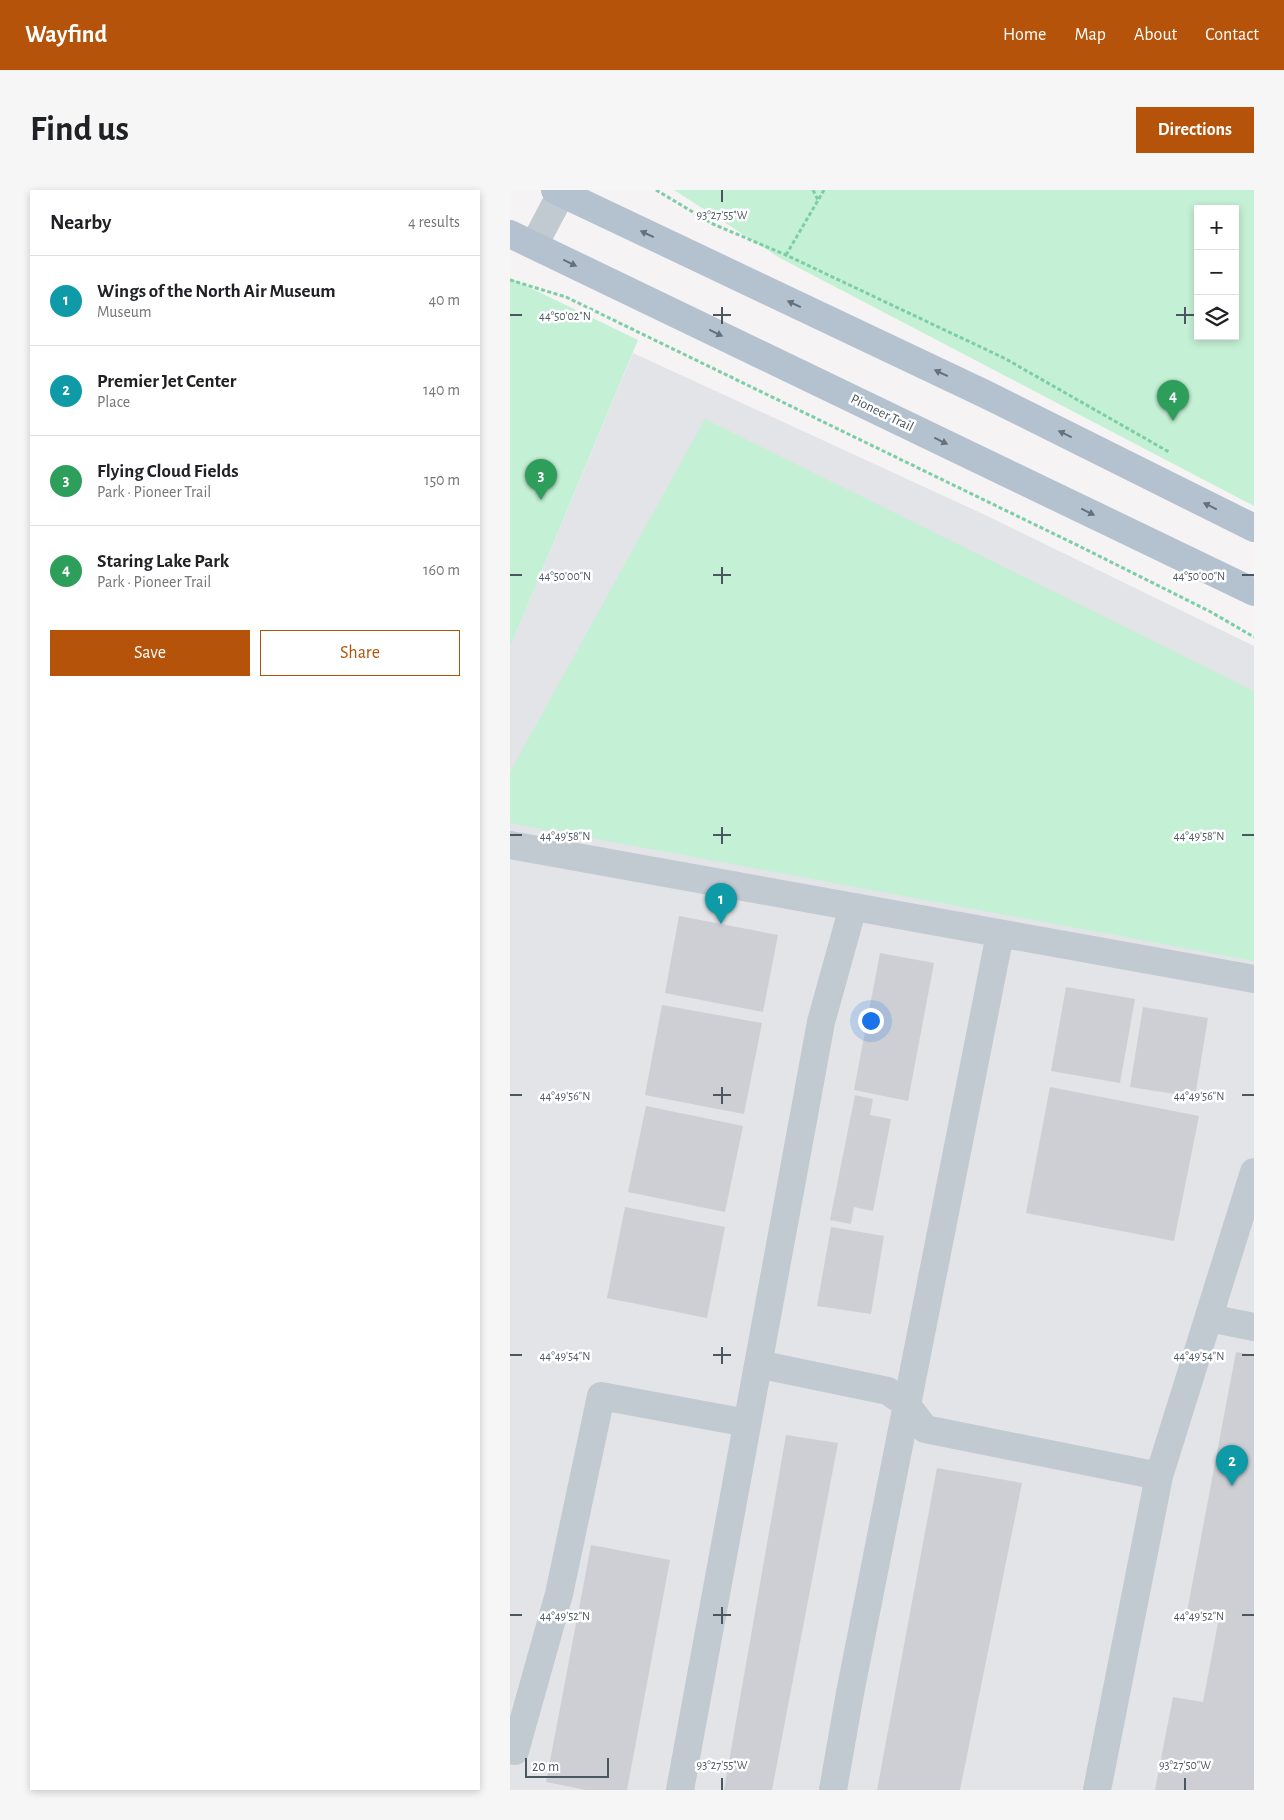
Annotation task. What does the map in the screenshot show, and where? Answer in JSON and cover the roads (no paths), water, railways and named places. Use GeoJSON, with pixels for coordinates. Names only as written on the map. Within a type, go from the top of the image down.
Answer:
{"type":"FeatureCollection","features":[{"type":"Feature","properties":{"kind":"main road"},"geometry":{"type":"LineString","coordinates":[[560,191],[985,394],[1254,528]]}},
{"type":"Feature","properties":{"kind":"main road","name":"Pioneer Trail"},"geometry":{"type":"LineString","coordinates":[[522,240],[1254,592]]}},
{"type":"Feature","properties":{"kind":"street"},"geometry":{"type":"LineString","coordinates":[[522,240],[560,191]]}},
{"type":"Feature","properties":{"kind":"street"},"geometry":{"type":"LineString","coordinates":[[510,845],[1254,980]]}},
{"type":"Feature","properties":{"kind":"street"},"geometry":{"type":"LineString","coordinates":[[680,1790],[821,1022],[853,907]]}},
{"type":"Feature","properties":{"kind":"street"},"geometry":{"type":"LineString","coordinates":[[833,1790],[906,1404],[1000,934]]}},
{"type":"Feature","properties":{"kind":"street"},"geometry":{"type":"LineString","coordinates":[[1097,1790],[1159,1476],[1254,1172]]}},
{"type":"Feature","properties":{"kind":"street"},"geometry":{"type":"LineString","coordinates":[[1209,1318],[1254,1327]]}},
{"type":"Feature","properties":{"kind":"street"},"geometry":{"type":"LineString","coordinates":[[758,1364],[888,1391],[906,1404],[925,1429],[1159,1476]]}},
{"type":"Feature","properties":{"kind":"street"},"geometry":{"type":"LineString","coordinates":[[510,1750],[515,1751],[559,1594],[601,1396],[747,1423]]}},
{"type":"Feature","properties":{"kind":"place","name":"Staring Lake Park"},"geometry":{"type":"Point","coordinates":[1173,421]}},
{"type":"Feature","properties":{"kind":"place","name":"Flying Cloud Fields"},"geometry":{"type":"Point","coordinates":[541,500]}},
{"type":"Feature","properties":{"kind":"place","name":"Wings of the North Air Museum"},"geometry":{"type":"Point","coordinates":[721,924]}},
{"type":"Feature","properties":{"kind":"place","name":"Premier Jet Center"},"geometry":{"type":"Point","coordinates":[1232,1486]}}]}
